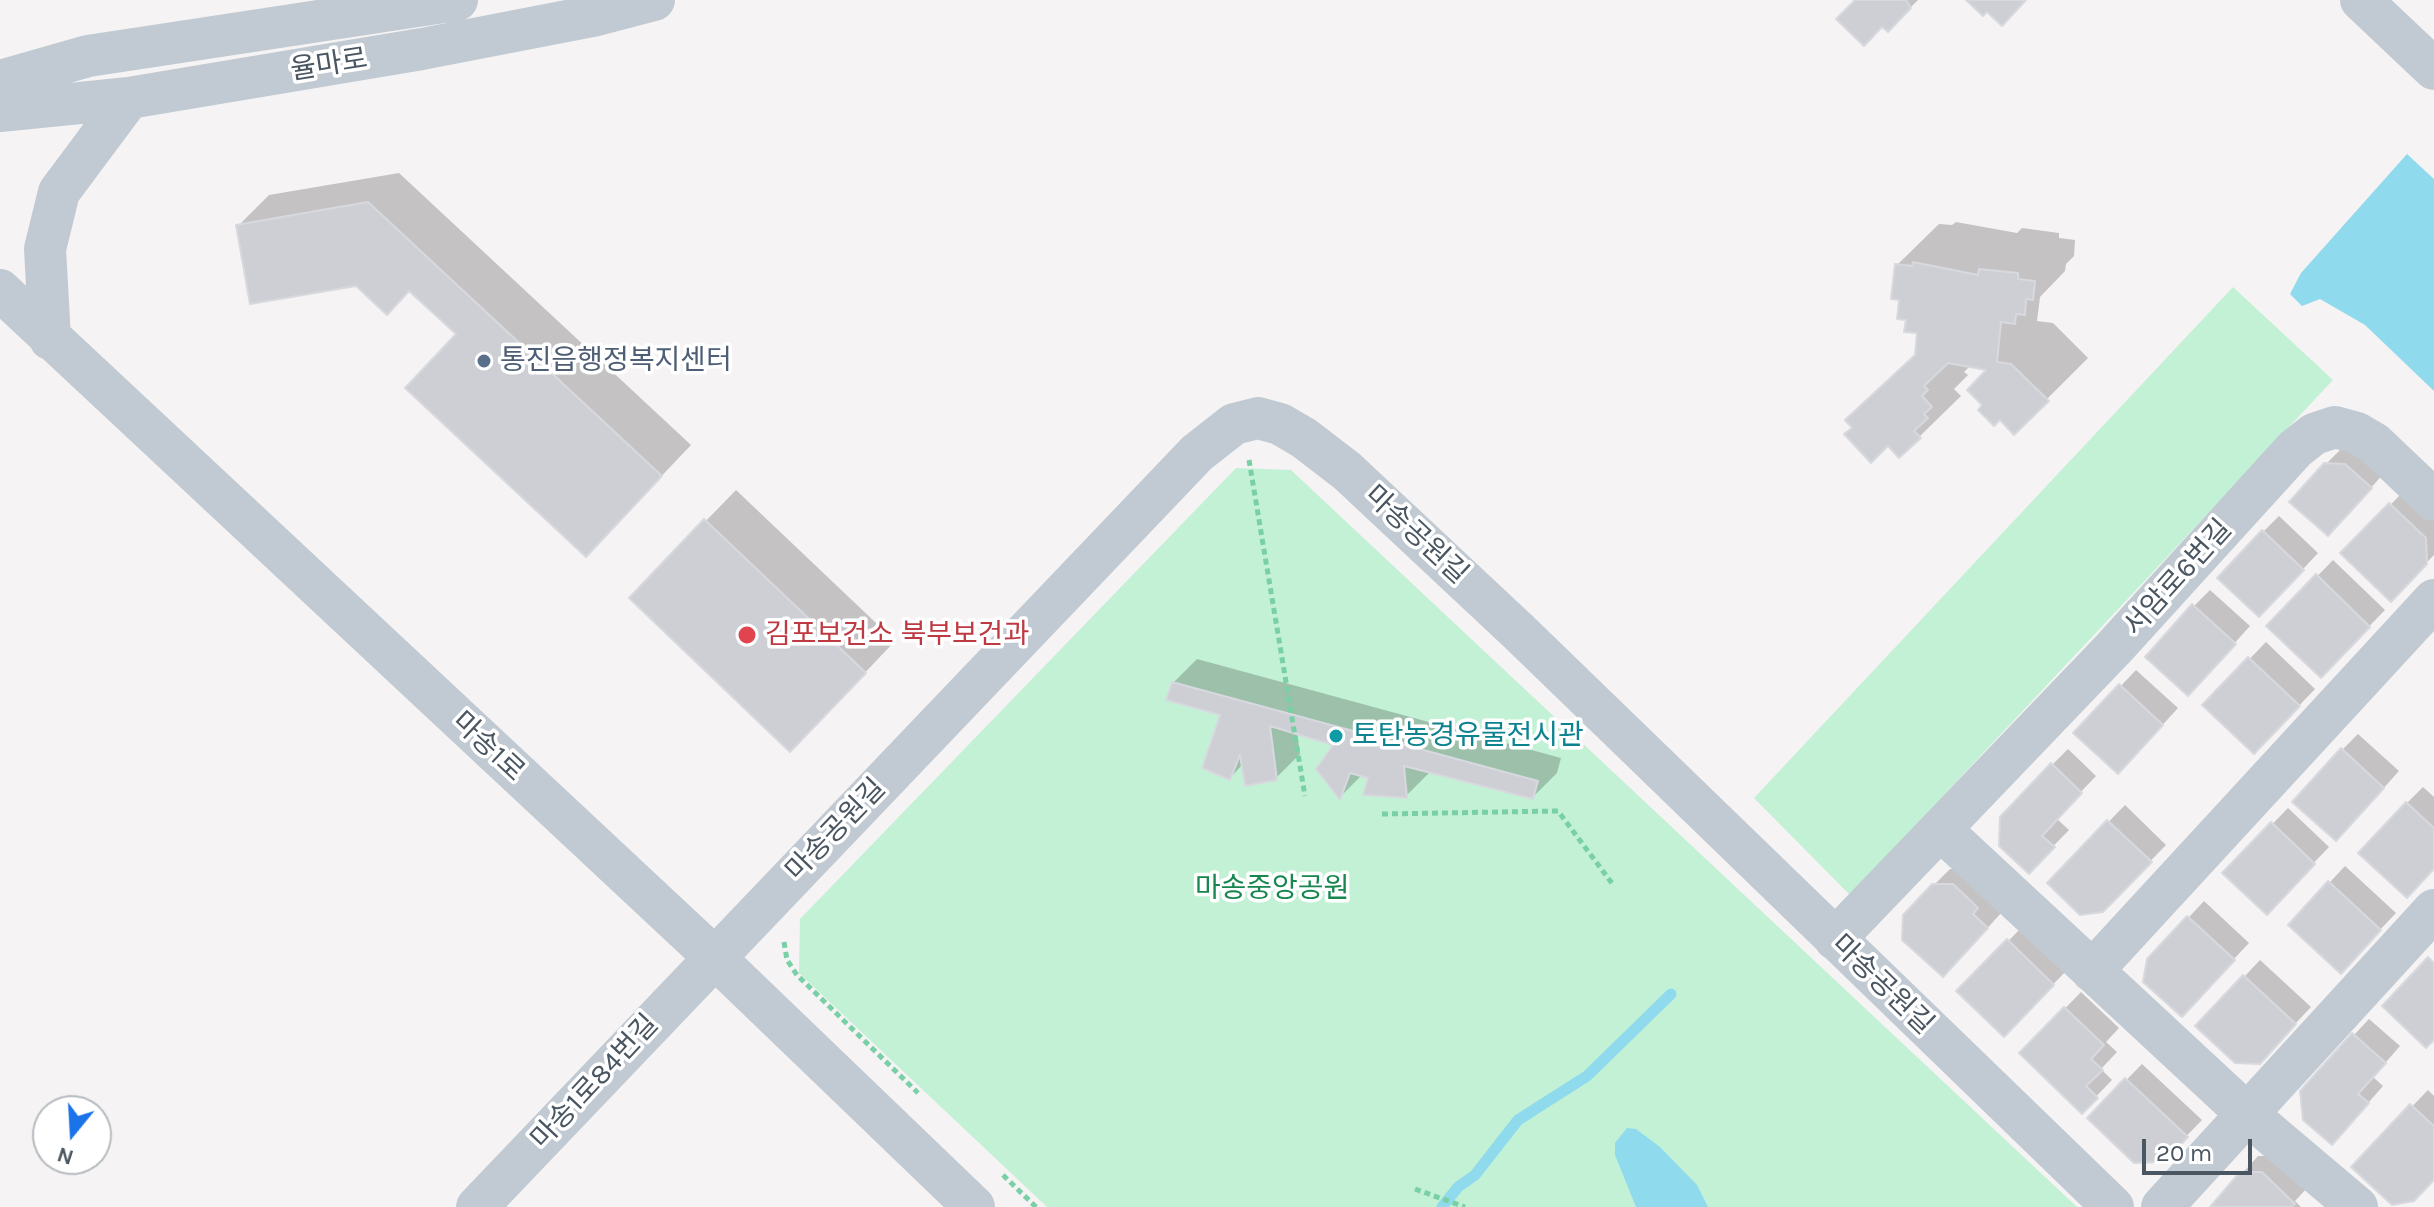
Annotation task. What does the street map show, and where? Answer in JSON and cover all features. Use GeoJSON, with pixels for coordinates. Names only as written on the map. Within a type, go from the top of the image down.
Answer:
{"type":"FeatureCollection","features":[{"type":"Feature","properties":{"kind":"street","name":"율마로"},"geometry":{"type":"LineString","coordinates":[[0,81],[88,56],[457,0]]}},
{"type":"Feature","properties":{"kind":"street","name":"율마로"},"geometry":{"type":"LineString","coordinates":[[0,111],[129,98],[422,49],[593,16],[654,0]]}},
{"type":"Feature","properties":{"kind":"street"},"geometry":{"type":"LineString","coordinates":[[2361,0],[2434,69]]}},
{"type":"Feature","properties":{"kind":"street"},"geometry":{"type":"LineString","coordinates":[[50,339],[45,249],[52,213],[59,192],[73,170],[129,98]]}},
{"type":"Feature","properties":{"kind":"street","name":"마송1로"},"geometry":{"type":"LineString","coordinates":[[0,290],[714,957],[974,1207]]}},
{"type":"Feature","properties":{"kind":"street","name":"마송공원길"},"geometry":{"type":"LineString","coordinates":[[714,957],[1197,453],[1234,424],[1258,418],[1280,424],[1304,438],[1347,471],[1519,632],[2113,1207]]}},
{"type":"Feature","properties":{"kind":"street","name":"서암로6번길"},"geometry":{"type":"LineString","coordinates":[[1835,939],[1941,830],[2295,449],[2314,434],[2335,427],[2357,433],[2374,443],[2434,500]]}},
{"type":"Feature","properties":{"kind":"street"},"geometry":{"type":"LineString","coordinates":[[2092,971],[2434,600]]}},
{"type":"Feature","properties":{"kind":"street"},"geometry":{"type":"LineString","coordinates":[[1941,830],[2247,1114],[2357,1207]]}},
{"type":"Feature","properties":{"kind":"street"},"geometry":{"type":"LineString","coordinates":[[2162,1207],[2434,910]]}},
{"type":"Feature","properties":{"kind":"street","name":"마송1로84번길"},"geometry":{"type":"LineString","coordinates":[[477,1207],[714,957]]}},
{"type":"Feature","properties":{"kind":"path"},"geometry":{"type":"LineString","coordinates":[[1237,464],[1262,458]]}},
{"type":"Feature","properties":{"kind":"path"},"geometry":{"type":"LineString","coordinates":[[1249,459],[1305,796]]}},
{"type":"Feature","properties":{"kind":"path"},"geometry":{"type":"LineString","coordinates":[[1382,814],[1558,811],[1614,886]]}},
{"type":"Feature","properties":{"kind":"path"},"geometry":{"type":"LineString","coordinates":[[787,930],[784,950],[797,975],[924,1099]]}},
{"type":"Feature","properties":{"kind":"path"},"geometry":{"type":"LineString","coordinates":[[995,1168],[1036,1207]]}},
{"type":"Feature","properties":{"kind":"path"},"geometry":{"type":"LineString","coordinates":[[1415,1189],[1465,1207]]}},
{"type":"Feature","properties":{"kind":"green space"},"geometry":{"type":"Polygon","coordinates":[[[2233,287],[2333,380],[1850,895],[1754,798],[2233,287]]]}},
{"type":"Feature","properties":{"kind":"green space","name":"마송중앙공원"},"geometry":{"type":"Polygon","coordinates":[[[1236,468],[1291,470],[2077,1207],[1047,1207],[799,973],[800,919],[1236,468]]]}},
{"type":"Feature","properties":{"kind":"water"},"geometry":{"type":"Polygon","coordinates":[[[2407,154],[2434,179],[2434,391],[2365,325],[2320,299],[2302,306],[2290,294],[2301,273],[2407,154]]]}},
{"type":"Feature","properties":{"kind":"water"},"geometry":{"type":"Polygon","coordinates":[[[1627,1128],[1636,1129],[1660,1147],[1697,1185],[1708,1207],[1636,1207],[1615,1155],[1615,1143],[1627,1128]]]}},
{"type":"Feature","properties":{"kind":"building"},"geometry":{"type":"Polygon","coordinates":[[[1855,0],[1906,0],[1911,8],[1888,32],[1882,27],[1864,46],[1836,19],[1855,0]]]}},
{"type":"Feature","properties":{"kind":"building"},"geometry":{"type":"Polygon","coordinates":[[[1966,0],[2026,0],[2002,26],[1987,12],[1983,16],[1966,0]]]}},
{"type":"Feature","properties":{"kind":"building","name":"통진읍행정복지센터"},"geometry":{"type":"Polygon","coordinates":[[[368,202],[662,476],[586,557],[405,388],[456,334],[409,291],[387,315],[356,286],[250,304],[236,225],[368,202]]]}},
{"type":"Feature","properties":{"kind":"building"},"geometry":{"type":"Polygon","coordinates":[[[1913,262],[1978,275],[1979,269],[2018,273],[2018,279],[2035,281],[2033,300],[2026,299],[2025,315],[2016,314],[2015,324],[2001,322],[1997,362],[2011,364],[2049,401],[2014,435],[2000,420],[1994,426],[1978,410],[1982,405],[1967,390],[1986,370],[1948,363],[1924,386],[1928,390],[1922,396],[1932,407],[1924,414],[1928,418],[1914,431],[1921,438],[1899,458],[1888,446],[1871,463],[1844,434],[1852,428],[1845,420],[1915,355],[1917,333],[1904,332],[1906,320],[1897,319],[1899,300],[1891,299],[1895,264],[1912,266],[1913,262]]]}},
{"type":"Feature","properties":{"kind":"building"},"geometry":{"type":"Polygon","coordinates":[[[2324,463],[2345,464],[2372,488],[2328,536],[2289,502],[2324,463]]]}},
{"type":"Feature","properties":{"kind":"building"},"geometry":{"type":"Polygon","coordinates":[[[2389,503],[2426,538],[2427,564],[2391,602],[2340,553],[2389,503]]]}},
{"type":"Feature","properties":{"kind":"building","name":"김포보건소 북부보건과"},"geometry":{"type":"Polygon","coordinates":[[[704,519],[866,673],[790,752],[629,598],[704,519]]]}},
{"type":"Feature","properties":{"kind":"building"},"geometry":{"type":"Polygon","coordinates":[[[2262,530],[2304,570],[2259,617],[2217,578],[2262,530]]]}},
{"type":"Feature","properties":{"kind":"building"},"geometry":{"type":"Polygon","coordinates":[[[2316,574],[2370,627],[2321,678],[2266,626],[2316,574]]]}},
{"type":"Feature","properties":{"kind":"building"},"geometry":{"type":"Polygon","coordinates":[[[2192,604],[2236,644],[2188,696],[2145,657],[2192,604]]]}},
{"type":"Feature","properties":{"kind":"building"},"geometry":{"type":"Polygon","coordinates":[[[2248,657],[2300,706],[2254,754],[2202,705],[2248,657]]]}},
{"type":"Feature","properties":{"kind":"building","name":"토탄농경유물전시관"},"geometry":{"type":"Polygon","coordinates":[[[1172,682],[1538,781],[1533,799],[1404,766],[1407,798],[1363,795],[1368,778],[1350,773],[1340,800],[1316,769],[1333,745],[1270,726],[1277,780],[1245,786],[1240,755],[1230,780],[1202,768],[1220,715],[1166,700],[1172,682]]]}},
{"type":"Feature","properties":{"kind":"building"},"geometry":{"type":"Polygon","coordinates":[[[2119,684],[2163,725],[2118,774],[2073,733],[2119,684]]]}},
{"type":"Feature","properties":{"kind":"building"},"geometry":{"type":"Polygon","coordinates":[[[2341,748],[2384,788],[2336,841],[2292,802],[2341,748]]]}},
{"type":"Feature","properties":{"kind":"building"},"geometry":{"type":"Polygon","coordinates":[[[2051,763],[2082,793],[2042,836],[2055,847],[2029,874],[1999,846],[2000,817],[2051,763]]]}},
{"type":"Feature","properties":{"kind":"building"},"geometry":{"type":"Polygon","coordinates":[[[2406,802],[2434,828],[2434,869],[2407,898],[2358,853],[2406,802]]]}},
{"type":"Feature","properties":{"kind":"building"},"geometry":{"type":"Polygon","coordinates":[[[2107,820],[2152,862],[2103,912],[2080,915],[2047,883],[2107,820]]]}},
{"type":"Feature","properties":{"kind":"building"},"geometry":{"type":"Polygon","coordinates":[[[2271,822],[2315,864],[2267,915],[2222,873],[2271,822]]]}},
{"type":"Feature","properties":{"kind":"building"},"geometry":{"type":"Polygon","coordinates":[[[2328,881],[2381,930],[2341,974],[2288,925],[2328,881]]]}},
{"type":"Feature","properties":{"kind":"building"},"geometry":{"type":"Polygon","coordinates":[[[1932,884],[1953,884],[1978,908],[1973,914],[1988,928],[1943,977],[1902,940],[1903,915],[1932,884]]]}},
{"type":"Feature","properties":{"kind":"building"},"geometry":{"type":"Polygon","coordinates":[[[2187,916],[2235,960],[2182,1017],[2143,982],[2147,959],[2187,916]]]}},
{"type":"Feature","properties":{"kind":"building"},"geometry":{"type":"Polygon","coordinates":[[[2007,939],[2054,985],[2004,1037],[1956,991],[2007,939]]]}},
{"type":"Feature","properties":{"kind":"building"},"geometry":{"type":"Polygon","coordinates":[[[2428,957],[2434,963],[2434,1040],[2426,1048],[2382,1006],[2428,957]]]}},
{"type":"Feature","properties":{"kind":"building"},"geometry":{"type":"Polygon","coordinates":[[[2243,975],[2296,1024],[2260,1064],[2235,1063],[2195,1026],[2243,975]]]}},
{"type":"Feature","properties":{"kind":"building"},"geometry":{"type":"Polygon","coordinates":[[[2064,1007],[2104,1045],[2091,1059],[2103,1070],[2086,1086],[2098,1098],[2082,1114],[2019,1053],[2064,1007]]]}},
{"type":"Feature","properties":{"kind":"building"},"geometry":{"type":"Polygon","coordinates":[[[2352,1033],[2386,1063],[2358,1094],[2369,1103],[2332,1145],[2303,1120],[2300,1091],[2352,1033]]]}},
{"type":"Feature","properties":{"kind":"building"},"geometry":{"type":"Polygon","coordinates":[[[2125,1078],[2188,1137],[2164,1162],[2134,1163],[2087,1118],[2125,1078]]]}},
{"type":"Feature","properties":{"kind":"building"},"geometry":{"type":"Polygon","coordinates":[[[2410,1104],[2434,1126],[2434,1180],[2414,1201],[2392,1205],[2351,1167],[2410,1104]]]}},
{"type":"Feature","properties":{"kind":"building"},"geometry":{"type":"Polygon","coordinates":[[[2240,1172],[2262,1172],[2295,1204],[2291,1207],[2210,1207],[2240,1172]]]}},
{"type":"Feature","properties":{"kind":"waterway"},"geometry":{"type":"LineString","coordinates":[[1442,1207],[1458,1187],[1475,1175],[1518,1120],[1587,1076],[1671,994]]}},
{"type":"Feature","properties":{"kind":"place","name":"통진읍행정복지센터"},"geometry":{"type":"Point","coordinates":[484,361]}},
{"type":"Feature","properties":{"kind":"place","name":"김포보건소 북부보건과"},"geometry":{"type":"Point","coordinates":[747,635]}},
{"type":"Feature","properties":{"kind":"place","name":"토탄농경유물전시관"},"geometry":{"type":"Point","coordinates":[1336,736]}}]}
